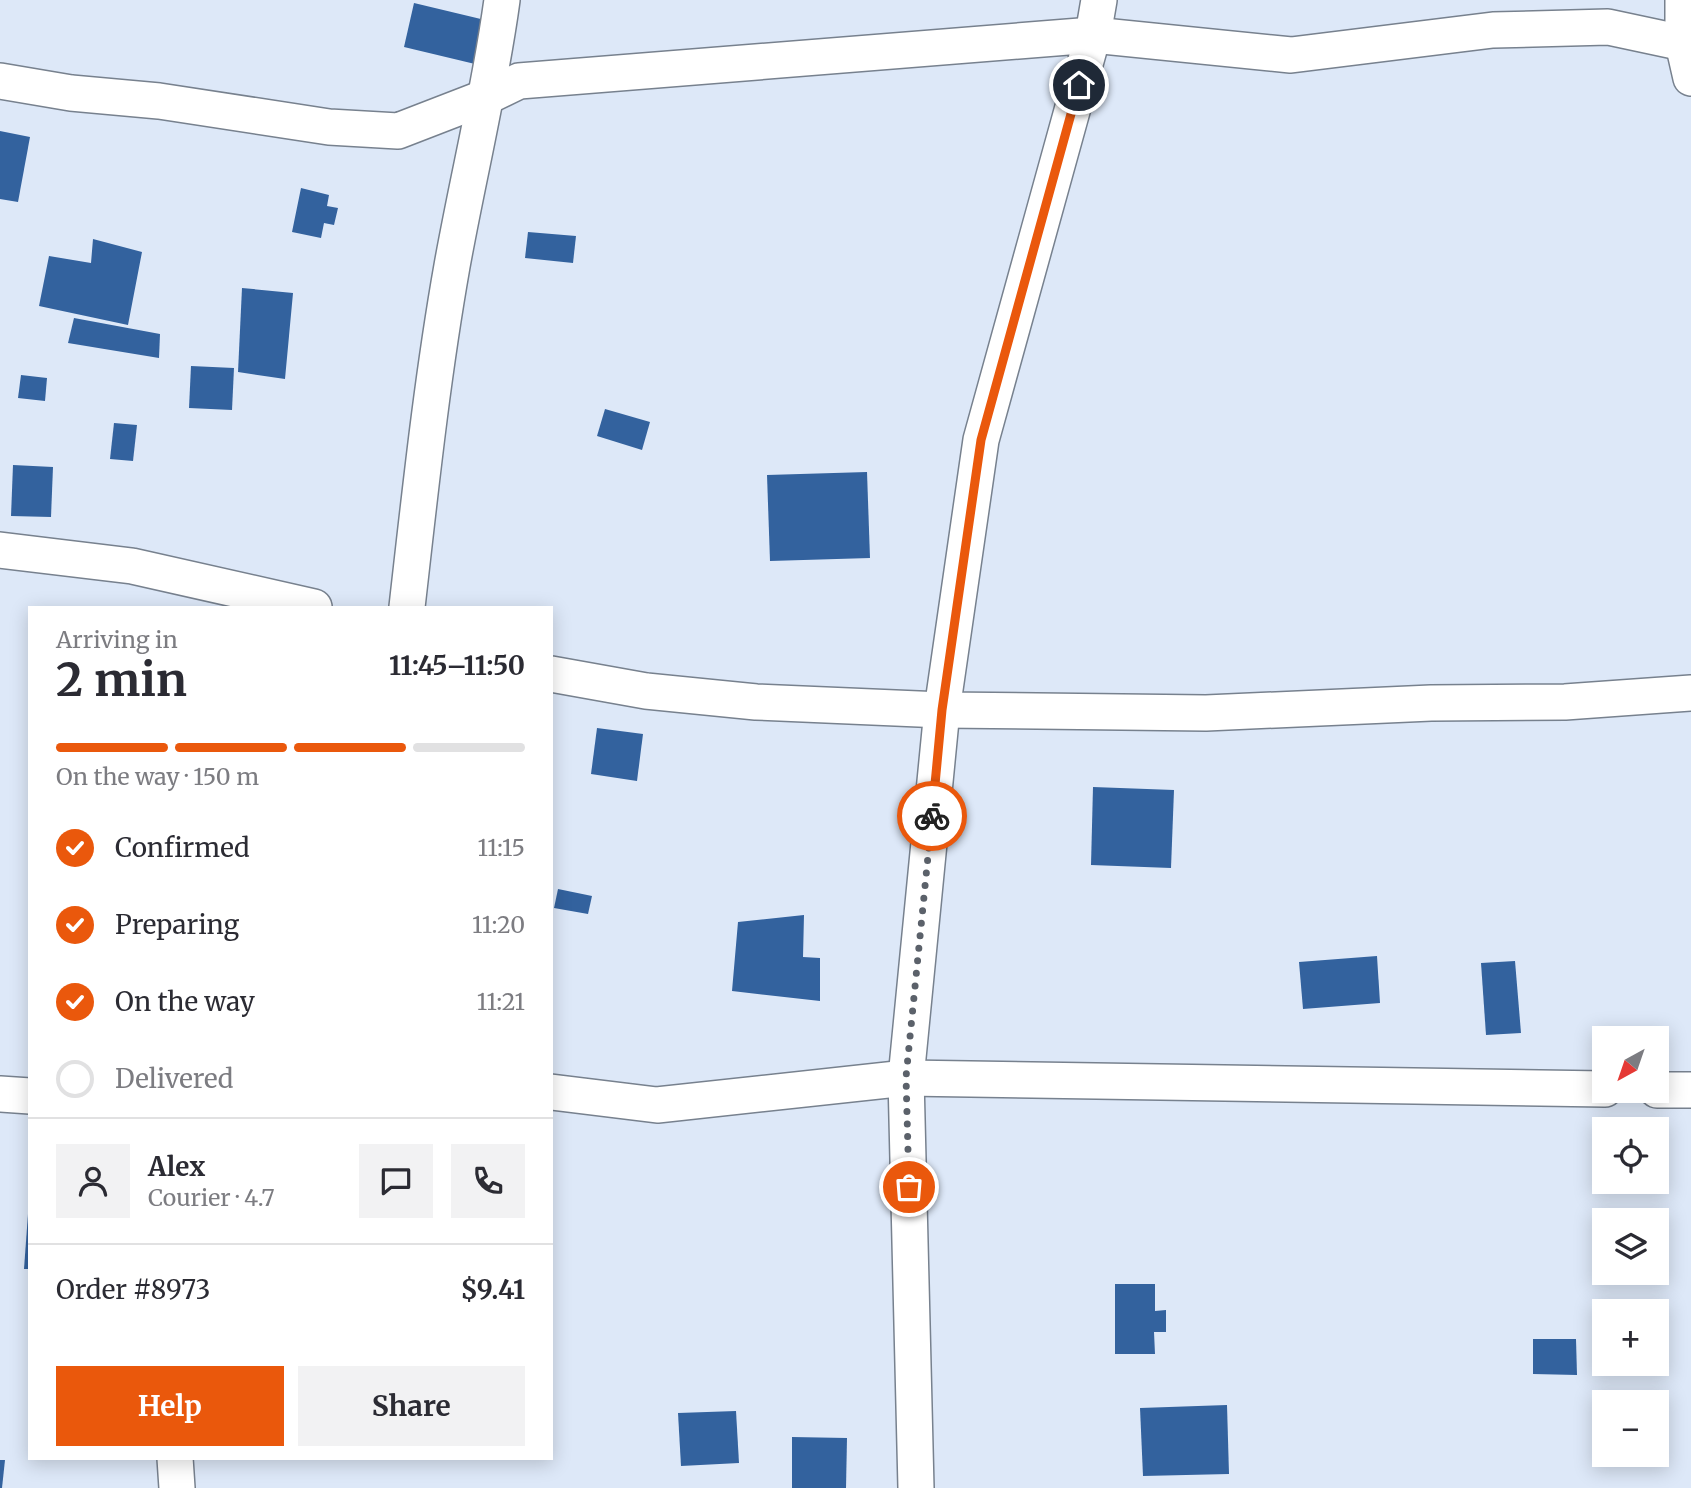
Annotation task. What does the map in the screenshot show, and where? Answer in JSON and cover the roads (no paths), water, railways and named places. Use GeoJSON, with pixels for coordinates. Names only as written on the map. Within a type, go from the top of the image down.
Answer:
{"type":"FeatureCollection","features":[{"type":"Feature","properties":{"kind":"street"},"geometry":{"type":"LineString","coordinates":[[407,606],[436,368],[452,265],[486,97],[502,0]]}},
{"type":"Feature","properties":{"kind":"street"},"geometry":{"type":"LineString","coordinates":[[916,1488],[906,1077],[942,710],[981,440],[1093,35],[1099,0]]}},
{"type":"Feature","properties":{"kind":"street"},"geometry":{"type":"LineString","coordinates":[[1683,0],[1683,43],[1691,78]]}},
{"type":"Feature","properties":{"kind":"street"},"geometry":{"type":"LineString","coordinates":[[0,81],[329,127],[398,131],[486,97],[519,81],[1093,35],[1291,55],[1493,30],[1608,27],[1683,43]]}},
{"type":"Feature","properties":{"kind":"street"},"geometry":{"type":"LineString","coordinates":[[0,550],[132,566],[310,606]]}},
{"type":"Feature","properties":{"kind":"street"},"geometry":{"type":"LineString","coordinates":[[553,674],[646,691],[756,702],[942,710],[1206,713],[1431,703],[1565,702],[1691,693]]}},
{"type":"Feature","properties":{"kind":"street"},"geometry":{"type":"LineString","coordinates":[[553,1093],[657,1105],[906,1077],[1592,1089]]}},
{"type":"Feature","properties":{"kind":"street"},"geometry":{"type":"LineString","coordinates":[[1670,1090],[1691,1090]]}},
{"type":"Feature","properties":{"kind":"street"},"geometry":{"type":"LineString","coordinates":[[0,1094],[28,1096]]}},
{"type":"Feature","properties":{"kind":"street"},"geometry":{"type":"LineString","coordinates":[[175,1460],[177,1488]]}}]}
